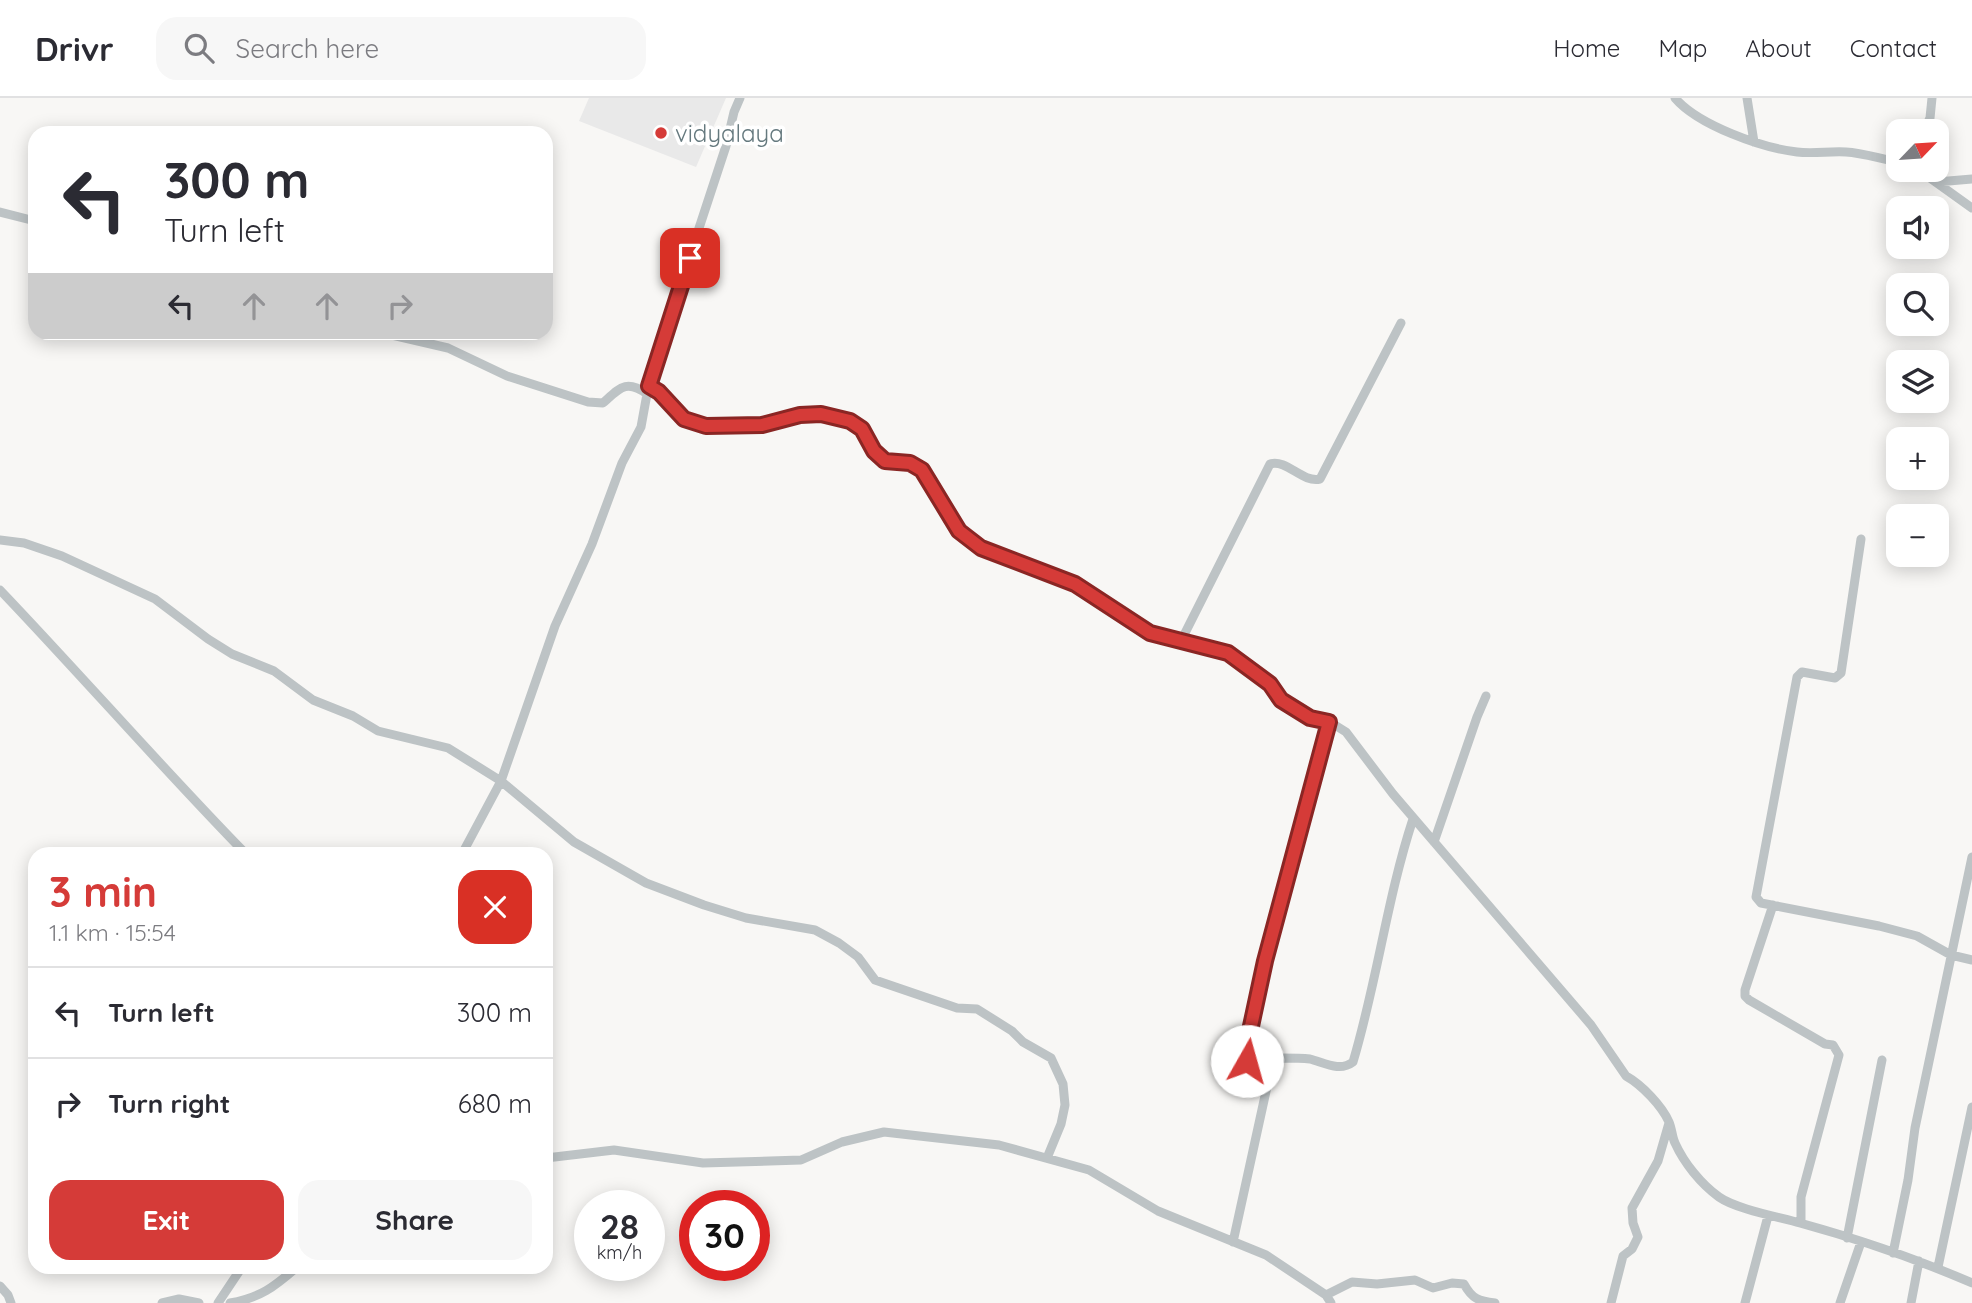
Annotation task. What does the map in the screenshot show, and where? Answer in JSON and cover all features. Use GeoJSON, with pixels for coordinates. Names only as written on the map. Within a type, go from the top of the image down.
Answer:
{"type":"FeatureCollection","features":[{"type":"Feature","properties":{"kind":"street"},"geometry":{"type":"LineString","coordinates":[[466,847],[501,780],[555,626],[592,544],[622,463],[641,427],[648,390],[740,98]]}},
{"type":"Feature","properties":{"kind":"street"},"geometry":{"type":"LineString","coordinates":[[1675,98],[1680,104],[1713,124],[1754,142],[1797,152],[1848,152],[1886,159]]}},
{"type":"Feature","properties":{"kind":"street"},"geometry":{"type":"LineString","coordinates":[[1747,98],[1754,142]]}},
{"type":"Feature","properties":{"kind":"street"},"geometry":{"type":"LineString","coordinates":[[1930,119],[1932,98]]}},
{"type":"Feature","properties":{"kind":"street"},"geometry":{"type":"LineString","coordinates":[[1950,181],[1972,179]]}},
{"type":"Feature","properties":{"kind":"street"},"geometry":{"type":"LineString","coordinates":[[1937,182],[1972,208]]}},
{"type":"Feature","properties":{"kind":"street"},"geometry":{"type":"LineString","coordinates":[[0,212],[28,219]]}},
{"type":"Feature","properties":{"kind":"street"},"geometry":{"type":"LineString","coordinates":[[1181,641],[1270,464],[1278,463],[1310,479],[1320,479],[1401,324]]}},
{"type":"Feature","properties":{"kind":"street"},"geometry":{"type":"LineString","coordinates":[[414,340],[448,348],[507,376],[588,402],[603,403],[621,387],[635,386],[659,392],[684,419],[706,426],[762,425],[811,414],[850,421],[862,429],[874,451],[885,461],[910,463],[922,470],[959,531],[981,548],[1075,584],[1150,633],[1228,653],[1270,684],[1281,700],[1310,718],[1329,722],[1346,732],[1413,819],[1591,1025],[1626,1076],[1635,1081],[1650,1097],[1669,1122],[1674,1142],[1693,1172],[1720,1198],[1768,1216],[1801,1223],[1893,1252],[1972,1283]]}},
{"type":"Feature","properties":{"kind":"street"},"geometry":{"type":"LineString","coordinates":[[1861,539],[1841,673],[1835,678],[1802,672],[1797,677],[1756,897],[1761,903],[1880,926],[1917,936],[1951,955],[1972,960]]}},
{"type":"Feature","properties":{"kind":"street"},"geometry":{"type":"LineString","coordinates":[[0,540],[24,542],[62,556],[155,599],[232,654],[274,671],[313,700],[353,716],[378,731],[448,748],[501,780],[574,842],[646,883],[746,918],[815,930],[858,957],[875,980],[957,1008],[977,1009],[1012,1031],[1023,1042],[1051,1058],[1063,1084],[1065,1105],[1047,1158]]}},
{"type":"Feature","properties":{"kind":"street"},"geometry":{"type":"LineString","coordinates":[[0,590],[142,746],[239,847]]}},
{"type":"Feature","properties":{"kind":"street"},"geometry":{"type":"LineString","coordinates":[[1434,842],[1476,716],[1486,696]]}},
{"type":"Feature","properties":{"kind":"street"},"geometry":{"type":"LineString","coordinates":[[1270,1073],[1247,1061],[1245,1054],[1265,961],[1329,722]]}},
{"type":"Feature","properties":{"kind":"street"},"geometry":{"type":"LineString","coordinates":[[1233,1242],[1270,1073],[1281,1058],[1308,1059],[1335,1066],[1347,1066],[1353,1062],[1369,1009],[1398,865],[1413,819]]}},
{"type":"Feature","properties":{"kind":"street"},"geometry":{"type":"LineString","coordinates":[[1893,1252],[1909,1180],[1915,1128],[1972,857]]}},
{"type":"Feature","properties":{"kind":"street"},"geometry":{"type":"LineString","coordinates":[[1773,905],[1745,996],[1825,1044],[1833,1045],[1839,1055],[1801,1197],[1801,1223]]}},
{"type":"Feature","properties":{"kind":"street"},"geometry":{"type":"LineString","coordinates":[[1847,1238],[1882,1060]]}},
{"type":"Feature","properties":{"kind":"street"},"geometry":{"type":"LineString","coordinates":[[1938,1268],[1972,1107]]}},
{"type":"Feature","properties":{"kind":"street"},"geometry":{"type":"LineString","coordinates":[[1611,1303],[1623,1256],[1632,1249],[1638,1237],[1632,1208],[1658,1161],[1669,1122]]}},
{"type":"Feature","properties":{"kind":"street"},"geometry":{"type":"LineString","coordinates":[[553,1157],[614,1150],[703,1163],[801,1160],[842,1142],[884,1132],[999,1145],[1089,1170],[1158,1212],[1266,1255],[1329,1299],[1352,1282],[1377,1284],[1415,1280],[1433,1288],[1452,1283],[1464,1284],[1469,1293],[1480,1302],[1495,1303]]}},
{"type":"Feature","properties":{"kind":"street"},"geometry":{"type":"LineString","coordinates":[[1745,1303],[1768,1216]]}},
{"type":"Feature","properties":{"kind":"street"},"geometry":{"type":"LineString","coordinates":[[1840,1303],[1861,1242]]}},
{"type":"Feature","properties":{"kind":"street"},"geometry":{"type":"LineString","coordinates":[[1911,1303],[1919,1261]]}},
{"type":"Feature","properties":{"kind":"street"},"geometry":{"type":"LineString","coordinates":[[218,1303],[237,1274]]}},
{"type":"Feature","properties":{"kind":"street"},"geometry":{"type":"LineString","coordinates":[[230,1303],[252,1300],[289,1274]]}},
{"type":"Feature","properties":{"kind":"street"},"geometry":{"type":"LineString","coordinates":[[0,1286],[11,1303]]}},
{"type":"Feature","properties":{"kind":"street"},"geometry":{"type":"LineString","coordinates":[[162,1303],[179,1299],[199,1303]]}},
{"type":"Feature","properties":{"kind":"shaded area","name":"vidyalaya"},"geometry":{"type":"Polygon","coordinates":[[[589,98],[726,98],[696,167],[579,121],[589,98]]]}},
{"type":"Feature","properties":{"kind":"place","name":"vidyalaya"},"geometry":{"type":"Point","coordinates":[661,133]}},
{"type":"Feature","properties":{"kind":"route"},"geometry":{"type":"LineString","coordinates":[[690,258],[649,386],[659,392],[684,419],[706,426],[762,425],[800,415],[821,414],[850,421],[862,429],[874,451],[885,461],[910,463],[922,470],[959,531],[981,548],[1075,584],[1150,633],[1228,653],[1270,684],[1281,700],[1310,718],[1329,722],[1265,961],[1245,1054],[1247,1061]]}}]}
